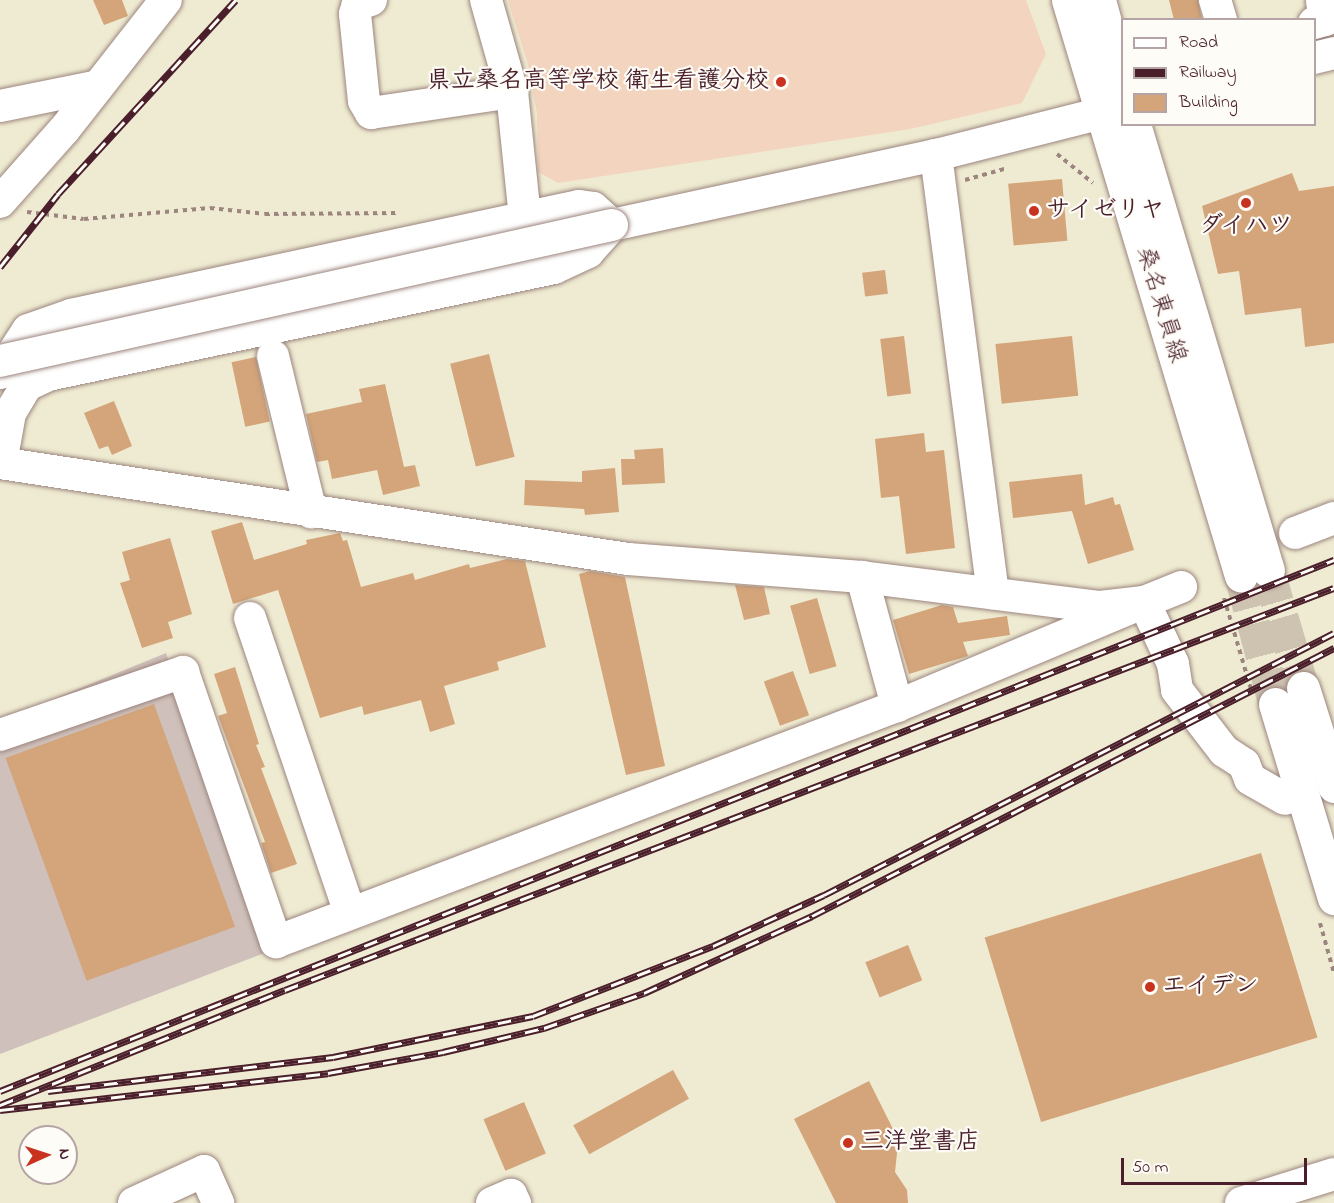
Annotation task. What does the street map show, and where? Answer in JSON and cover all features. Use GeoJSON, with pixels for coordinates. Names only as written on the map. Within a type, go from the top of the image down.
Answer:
{"type":"FeatureCollection","features":[{"type":"Feature","properties":{"kind":"main road","name":"桑名東員線"},"geometry":{"type":"LineString","coordinates":[[1068,0],[1111,111],[1244,580]]}},
{"type":"Feature","properties":{"kind":"main road"},"geometry":{"type":"LineString","coordinates":[[1099,0],[1121,80]]}},
{"type":"Feature","properties":{"kind":"main road","name":"桑名東員線"},"geometry":{"type":"LineString","coordinates":[[1134,126],[1244,580]]}},
{"type":"Feature","properties":{"kind":"main road"},"geometry":{"type":"LineString","coordinates":[[1304,688],[1334,786]]}},
{"type":"Feature","properties":{"kind":"main road"},"geometry":{"type":"LineString","coordinates":[[1264,700],[1326,909]]}},
{"type":"Feature","properties":{"kind":"street"},"geometry":{"type":"LineString","coordinates":[[10,206],[166,0]]}},
{"type":"Feature","properties":{"kind":"street"},"geometry":{"type":"LineString","coordinates":[[371,0],[358,4],[355,14],[364,101],[371,113],[512,92]]}},
{"type":"Feature","properties":{"kind":"street"},"geometry":{"type":"LineString","coordinates":[[486,0],[512,92],[525,218]]}},
{"type":"Feature","properties":{"kind":"street"},"geometry":{"type":"LineString","coordinates":[[1215,0],[1220,18]]}},
{"type":"Feature","properties":{"kind":"street"},"geometry":{"type":"LineString","coordinates":[[1316,22],[1326,20],[1322,0]]}},
{"type":"Feature","properties":{"kind":"street"},"geometry":{"type":"LineString","coordinates":[[1316,58],[1334,53]]}},
{"type":"Feature","properties":{"kind":"street"},"geometry":{"type":"LineString","coordinates":[[0,106],[99,86]]}},
{"type":"Feature","properties":{"kind":"street"},"geometry":{"type":"LineString","coordinates":[[0,361],[936,155],[1111,111]]}},
{"type":"Feature","properties":{"kind":"street"},"geometry":{"type":"LineString","coordinates":[[936,155],[993,593]]}},
{"type":"Feature","properties":{"kind":"street"},"geometry":{"type":"LineString","coordinates":[[0,373],[28,330],[42,323],[579,206],[593,208],[612,225]]}},
{"type":"Feature","properties":{"kind":"street"},"geometry":{"type":"LineString","coordinates":[[612,225],[588,252],[554,268],[48,375],[27,385],[10,413],[0,463],[628,559],[862,577],[1100,607],[1144,602]]}},
{"type":"Feature","properties":{"kind":"street"},"geometry":{"type":"LineString","coordinates":[[273,356],[311,512]]}},
{"type":"Feature","properties":{"kind":"street"},"geometry":{"type":"LineString","coordinates":[[1295,533],[1334,519]]}},
{"type":"Feature","properties":{"kind":"street"},"geometry":{"type":"LineString","coordinates":[[862,577],[897,706]]}},
{"type":"Feature","properties":{"kind":"street"},"geometry":{"type":"LineString","coordinates":[[0,735],[183,672],[276,942],[897,706],[1181,587]]}},
{"type":"Feature","properties":{"kind":"street"},"geometry":{"type":"LineString","coordinates":[[1144,602],[1173,664],[1177,690],[1224,751],[1244,764],[1250,779],[1285,799]]}},
{"type":"Feature","properties":{"kind":"street"},"geometry":{"type":"LineString","coordinates":[[250,618],[350,913]]}},
{"type":"Feature","properties":{"kind":"street"},"geometry":{"type":"LineString","coordinates":[[134,1203],[204,1171],[218,1203]]}},
{"type":"Feature","properties":{"kind":"street"},"geometry":{"type":"LineString","coordinates":[[1241,1203],[1334,1174]]}},
{"type":"Feature","properties":{"kind":"street"},"geometry":{"type":"LineString","coordinates":[[492,1203],[511,1195],[515,1203]]}},
{"type":"Feature","properties":{"kind":"path"},"geometry":{"type":"LineString","coordinates":[[1050,156],[1058,154],[1101,190]]}},
{"type":"Feature","properties":{"kind":"path"},"geometry":{"type":"LineString","coordinates":[[964,181],[1007,168]]}},
{"type":"Feature","properties":{"kind":"path"},"geometry":{"type":"LineString","coordinates":[[10,206],[84,219],[210,208],[265,214],[387,215],[409,212]]}},
{"type":"Feature","properties":{"kind":"path"},"geometry":{"type":"LineString","coordinates":[[1244,580],[1264,700]]}},
{"type":"Feature","properties":{"kind":"path"},"geometry":{"type":"LineString","coordinates":[[1326,909],[1334,974]]}},
{"type":"Feature","properties":{"kind":"shaded area","name":"県立桑名高等学校 衛生看護分校"},"geometry":{"type":"Polygon","coordinates":[[[508,0],[1026,0],[1046,54],[1022,103],[910,129],[558,183],[538,172],[537,113],[527,61],[508,0]]]}},
{"type":"Feature","properties":{"kind":"shaded area"},"geometry":{"type":"Polygon","coordinates":[[[166,653],[267,952],[0,1054],[0,721],[166,653]]]}},
{"type":"Feature","properties":{"kind":"building"},"geometry":{"type":"Polygon","coordinates":[[[93,0],[122,0],[128,16],[104,25],[93,0]]]}},
{"type":"Feature","properties":{"kind":"building"},"geometry":{"type":"Polygon","coordinates":[[[1169,0],[1198,0],[1202,18],[1174,18],[1169,0]]]}},
{"type":"Feature","properties":{"kind":"building"},"geometry":{"type":"Polygon","coordinates":[[[1292,173],[1299,191],[1334,186],[1334,343],[1305,347],[1301,308],[1245,315],[1239,271],[1218,274],[1202,206],[1292,173]]]}},
{"type":"Feature","properties":{"kind":"building"},"geometry":{"type":"Polygon","coordinates":[[[1062,179],[1067,241],[1014,245],[1008,184],[1062,179]]]}},
{"type":"Feature","properties":{"kind":"building"},"geometry":{"type":"Polygon","coordinates":[[[885,270],[888,294],[865,297],[862,273],[885,270]]]}},
{"type":"Feature","properties":{"kind":"building"},"geometry":{"type":"Polygon","coordinates":[[[904,336],[911,394],[887,396],[880,339],[904,336]]]}},
{"type":"Feature","properties":{"kind":"building"},"geometry":{"type":"Polygon","coordinates":[[[1072,336],[1078,396],[1002,404],[995,344],[1072,336]]]}},
{"type":"Feature","properties":{"kind":"building"},"geometry":{"type":"Polygon","coordinates":[[[489,354],[515,457],[476,467],[450,364],[489,354]]]}},
{"type":"Feature","properties":{"kind":"building"},"geometry":{"type":"Polygon","coordinates":[[[256,357],[270,422],[245,427],[232,362],[256,357]]]}},
{"type":"Feature","properties":{"kind":"building"},"geometry":{"type":"Polygon","coordinates":[[[385,384],[404,467],[415,465],[420,486],[383,495],[377,470],[332,479],[328,460],[317,462],[306,414],[362,402],[359,389],[385,384]]]}},
{"type":"Feature","properties":{"kind":"building"},"geometry":{"type":"Polygon","coordinates":[[[114,401],[132,446],[112,455],[108,446],[99,449],[84,413],[114,401]]]}},
{"type":"Feature","properties":{"kind":"building"},"geometry":{"type":"Polygon","coordinates":[[[924,433],[926,452],[944,450],[955,548],[906,554],[899,496],[881,498],[875,439],[924,433]]]}},
{"type":"Feature","properties":{"kind":"building"},"geometry":{"type":"Polygon","coordinates":[[[663,448],[665,483],[622,485],[621,459],[635,459],[634,450],[663,448]]]}},
{"type":"Feature","properties":{"kind":"building"},"geometry":{"type":"Polygon","coordinates":[[[615,468],[619,512],[585,515],[584,509],[524,505],[525,480],[582,482],[582,471],[615,468]]]}},
{"type":"Feature","properties":{"kind":"building"},"geometry":{"type":"Polygon","coordinates":[[[1082,474],[1085,505],[1113,497],[1115,505],[1120,504],[1134,550],[1088,564],[1072,511],[1013,518],[1009,482],[1082,474]]]}},
{"type":"Feature","properties":{"kind":"building"},"geometry":{"type":"Polygon","coordinates":[[[242,522],[254,560],[307,544],[306,540],[340,533],[343,541],[347,540],[361,587],[413,573],[415,580],[469,564],[470,568],[507,559],[525,561],[546,647],[497,662],[499,670],[444,686],[455,724],[430,732],[421,700],[364,715],[362,706],[320,718],[278,590],[233,604],[211,531],[242,522]]]}},
{"type":"Feature","properties":{"kind":"building"},"geometry":{"type":"Polygon","coordinates":[[[170,538],[192,614],[168,622],[173,638],[142,648],[120,583],[130,580],[122,552],[170,538]]]}},
{"type":"Feature","properties":{"kind":"building"},"geometry":{"type":"Polygon","coordinates":[[[590,571],[625,577],[665,766],[626,775],[579,574],[590,571]]]}},
{"type":"Feature","properties":{"kind":"building"},"geometry":{"type":"Polygon","coordinates":[[[735,585],[764,587],[770,614],[744,620],[735,585]]]}},
{"type":"Feature","properties":{"kind":"building"},"geometry":{"type":"Polygon","coordinates":[[[817,598],[837,666],[810,674],[790,606],[817,598]]]}},
{"type":"Feature","properties":{"kind":"building"},"geometry":{"type":"Polygon","coordinates":[[[942,605],[953,607],[958,623],[1007,616],[1010,635],[963,642],[968,656],[909,674],[893,620],[942,605]]]}},
{"type":"Feature","properties":{"kind":"building"},"geometry":{"type":"Polygon","coordinates":[[[235,667],[259,744],[256,745],[265,767],[261,768],[297,864],[271,873],[261,843],[265,842],[218,716],[227,713],[214,674],[235,667]]]}},
{"type":"Feature","properties":{"kind":"building"},"geometry":{"type":"Polygon","coordinates":[[[793,671],[809,715],[780,726],[764,682],[793,671]]]}},
{"type":"Feature","properties":{"kind":"building"},"geometry":{"type":"Polygon","coordinates":[[[154,704],[235,927],[87,981],[6,758],[154,704]]]}},
{"type":"Feature","properties":{"kind":"building","name":"エイデン"},"geometry":{"type":"Polygon","coordinates":[[[1261,853],[1317,1038],[1041,1122],[985,937],[1261,853]]]}},
{"type":"Feature","properties":{"kind":"building"},"geometry":{"type":"Polygon","coordinates":[[[908,945],[922,980],[880,997],[865,962],[908,945]]]}},
{"type":"Feature","properties":{"kind":"building"},"geometry":{"type":"Polygon","coordinates":[[[673,1070],[689,1099],[589,1154],[573,1125],[673,1070]]]}},
{"type":"Feature","properties":{"kind":"building","name":"三洋堂書店"},"geometry":{"type":"Polygon","coordinates":[[[869,1081],[896,1135],[891,1138],[897,1153],[895,1172],[907,1190],[908,1203],[836,1203],[794,1119],[869,1081]]]}},
{"type":"Feature","properties":{"kind":"building"},"geometry":{"type":"Polygon","coordinates":[[[524,1102],[546,1154],[505,1171],[483,1119],[524,1102]]]}},
{"type":"Feature","properties":{"kind":"tunnel"},"geometry":{"type":"LineString","coordinates":[[1268,570],[1303,688]]}},
{"type":"Feature","properties":{"kind":"tunnel"},"geometry":{"type":"LineString","coordinates":[[1241,576],[1275,704]]}},
{"type":"Feature","properties":{"kind":"railway"},"geometry":{"type":"LineString","coordinates":[[0,267],[58,194],[236,0]]}},
{"type":"Feature","properties":{"kind":"railway"},"geometry":{"type":"LineString","coordinates":[[0,1091],[1334,560]]}},
{"type":"Feature","properties":{"kind":"railway"},"geometry":{"type":"LineString","coordinates":[[0,1105],[285,990],[1334,588]]}},
{"type":"Feature","properties":{"kind":"railway"},"geometry":{"type":"LineString","coordinates":[[48,1091],[333,1057],[533,1016],[713,946],[824,895],[1334,633]]}},
{"type":"Feature","properties":{"kind":"railway"},"geometry":{"type":"LineString","coordinates":[[0,1110],[328,1073],[443,1052],[544,1028],[644,993],[812,916],[1334,648]]}},
{"type":"Feature","properties":{"kind":"place","name":"県立桑名高等学校 衛生看護分校"},"geometry":{"type":"Point","coordinates":[781,82]}},
{"type":"Feature","properties":{"kind":"place","name":"ダイハツ"},"geometry":{"type":"Point","coordinates":[1246,203]}},
{"type":"Feature","properties":{"kind":"place","name":"サイゼリヤ"},"geometry":{"type":"Point","coordinates":[1034,211]}},
{"type":"Feature","properties":{"kind":"place","name":"エイデン"},"geometry":{"type":"Point","coordinates":[1150,987]}},
{"type":"Feature","properties":{"kind":"place","name":"三洋堂書店"},"geometry":{"type":"Point","coordinates":[848,1143]}}]}
